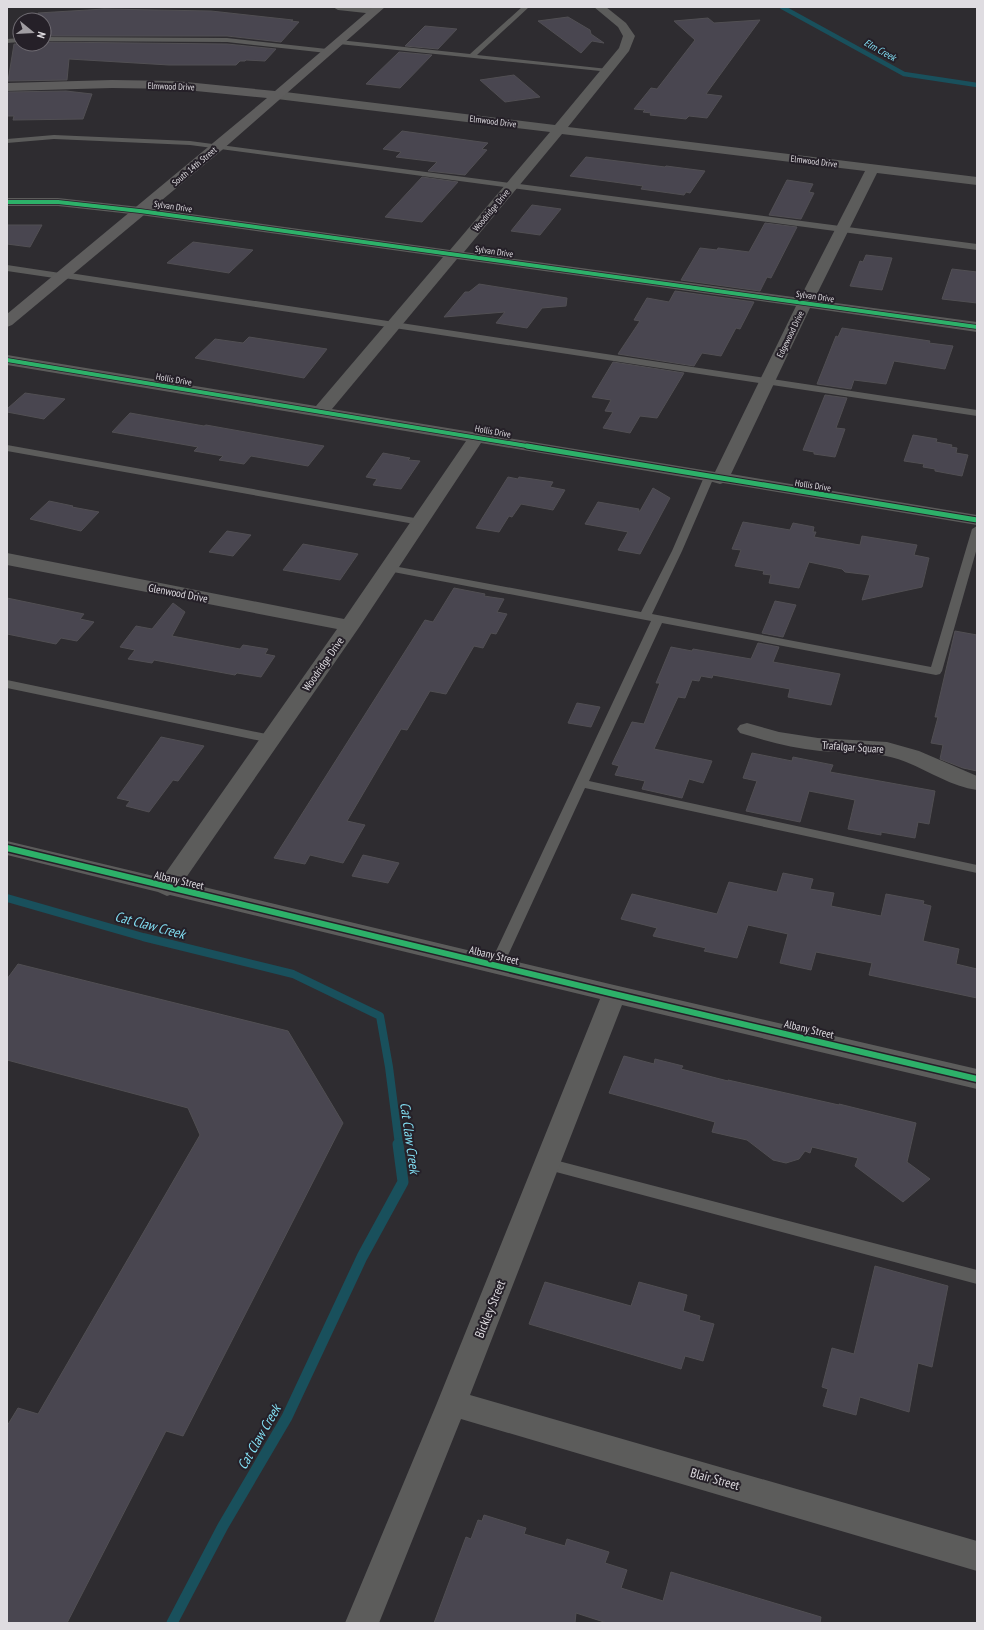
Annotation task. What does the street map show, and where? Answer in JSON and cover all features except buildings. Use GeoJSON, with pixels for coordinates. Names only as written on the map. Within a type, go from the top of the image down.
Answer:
{"type":"FeatureCollection","features":[{"type":"Feature","properties":{"kind":"main road","name":"South 14th Street"},"geometry":{"type":"LineString","coordinates":[[7,322],[217,147],[377,9]]}},
{"type":"Feature","properties":{"kind":"main road","name":"Elmwood Drive"},"geometry":{"type":"LineString","coordinates":[[7,88],[75,84],[169,85],[277,95]]}},
{"type":"Feature","properties":{"kind":"street"},"geometry":{"type":"LineString","coordinates":[[338,7],[377,9]]}},
{"type":"Feature","properties":{"kind":"street","name":"Woodridge Drive"},"geometry":{"type":"LineString","coordinates":[[320,412],[454,255],[625,49],[629,36],[622,25],[599,7]]}},
{"type":"Feature","properties":{"kind":"street","name":"Elmwood Drive"},"geometry":{"type":"LineString","coordinates":[[277,95],[977,181]]}},
{"type":"Feature","properties":{"kind":"street","name":"Edgewood Drive"},"geometry":{"type":"LineString","coordinates":[[715,478],[767,382],[873,168]]}},
{"type":"Feature","properties":{"kind":"street","name":"Sylvan Drive"},"geometry":{"type":"LineString","coordinates":[[7,202],[58,202],[140,211],[977,327]]}},
{"type":"Feature","properties":{"kind":"street","name":"Hollis Drive"},"geometry":{"type":"LineString","coordinates":[[7,360],[715,478],[977,520]]}},
{"type":"Feature","properties":{"kind":"street","name":"Woodridge Drive"},"geometry":{"type":"LineString","coordinates":[[167,888],[350,626],[476,438]]}},
{"type":"Feature","properties":{"kind":"street","name":"Glenwood Drive"},"geometry":{"type":"LineString","coordinates":[[7,559],[350,626]]}},
{"type":"Feature","properties":{"kind":"street","name":"Trafalgar Square"},"geometry":{"type":"LineString","coordinates":[[748,729],[777,738],[818,744],[887,749],[912,756],[956,776],[977,783]]}},
{"type":"Feature","properties":{"kind":"street","name":"Albany Street"},"geometry":{"type":"LineString","coordinates":[[7,848],[167,888],[977,1079]]}},
{"type":"Feature","properties":{"kind":"street","name":"Bickley Street"},"geometry":{"type":"LineString","coordinates":[[362,1623],[452,1403],[614,994]]}},
{"type":"Feature","properties":{"kind":"street","name":"Blair Street"},"geometry":{"type":"LineString","coordinates":[[452,1403],[977,1556]]}},
{"type":"Feature","properties":{"kind":"lane"},"geometry":{"type":"LineString","coordinates":[[472,56],[526,7]]}},
{"type":"Feature","properties":{"kind":"lane"},"geometry":{"type":"LineString","coordinates":[[52,39],[227,40],[327,51]]}},
{"type":"Feature","properties":{"kind":"lane"},"geometry":{"type":"LineString","coordinates":[[339,42],[608,71]]}},
{"type":"Feature","properties":{"kind":"lane"},"geometry":{"type":"LineString","coordinates":[[7,141],[61,137],[190,143],[977,247]]}},
{"type":"Feature","properties":{"kind":"lane"},"geometry":{"type":"LineString","coordinates":[[7,268],[395,324],[977,413]]}},
{"type":"Feature","properties":{"kind":"lane"},"geometry":{"type":"LineString","coordinates":[[7,448],[420,522]]}},
{"type":"Feature","properties":{"kind":"lane"},"geometry":{"type":"LineString","coordinates":[[645,616],[715,478]]}},
{"type":"Feature","properties":{"kind":"lane"},"geometry":{"type":"LineString","coordinates":[[388,568],[936,671],[977,529]]}},
{"type":"Feature","properties":{"kind":"lane"},"geometry":{"type":"LineString","coordinates":[[496,966],[658,619]]}},
{"type":"Feature","properties":{"kind":"lane"},"geometry":{"type":"LineString","coordinates":[[7,684],[271,739]]}},
{"type":"Feature","properties":{"kind":"lane"},"geometry":{"type":"LineString","coordinates":[[581,783],[977,869]]}},
{"type":"Feature","properties":{"kind":"lane"},"geometry":{"type":"LineString","coordinates":[[547,1164],[977,1277]]}},
{"type":"Feature","properties":{"kind":"waterway","name":"Elm Creek"},"geometry":{"type":"LineString","coordinates":[[782,7],[904,74],[977,85]]}},
{"type":"Feature","properties":{"kind":"waterway","name":"Cat Claw Creek"},"geometry":{"type":"LineString","coordinates":[[7,898],[143,937],[293,974],[380,1016],[389,1067],[399,1145]]}},
{"type":"Feature","properties":{"kind":"waterway","name":"Cat Claw Creek"},"geometry":{"type":"LineString","coordinates":[[172,1623],[223,1526],[287,1417],[362,1257],[403,1182],[398,1144]]}},
{"type":"Feature","properties":{"kind":"cycle path"},"geometry":{"type":"LineString","coordinates":[[7,202],[58,202],[140,211],[977,327]]}},
{"type":"Feature","properties":{"kind":"cycle path"},"geometry":{"type":"LineString","coordinates":[[7,360],[977,520]]}},
{"type":"Feature","properties":{"kind":"cycle path"},"geometry":{"type":"LineString","coordinates":[[7,848],[614,994],[977,1079]]}}]}
